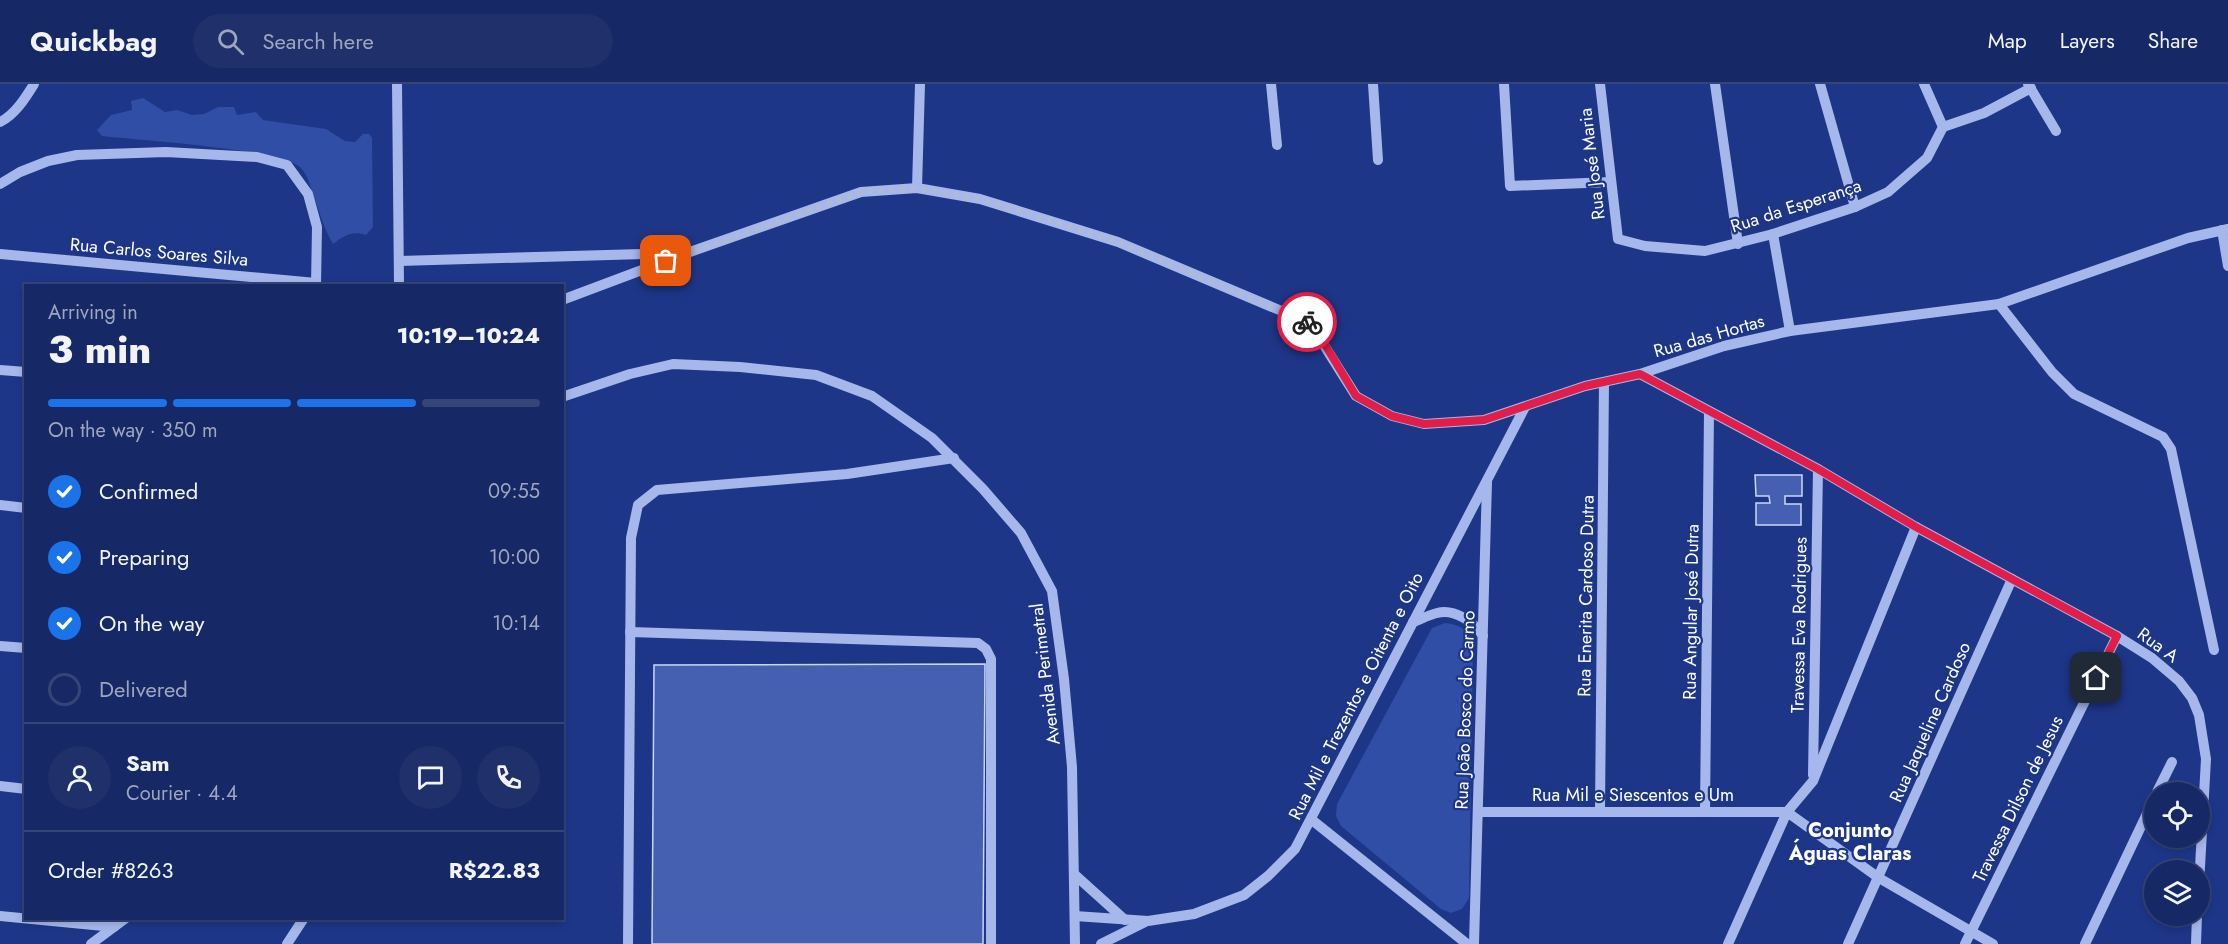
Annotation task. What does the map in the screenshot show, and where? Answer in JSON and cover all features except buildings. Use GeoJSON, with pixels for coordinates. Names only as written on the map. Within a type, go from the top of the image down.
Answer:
{"type":"FeatureCollection","features":[{"type":"Feature","properties":{"kind":"street"},"geometry":{"type":"LineString","coordinates":[[0,122],[7,119],[34,84]]}},
{"type":"Feature","properties":{"kind":"street"},"geometry":{"type":"LineString","coordinates":[[397,84],[399,284]]}},
{"type":"Feature","properties":{"kind":"street"},"geometry":{"type":"LineString","coordinates":[[917,188],[920,84]]}},
{"type":"Feature","properties":{"kind":"street"},"geometry":{"type":"LineString","coordinates":[[1271,84],[1277,145]]}},
{"type":"Feature","properties":{"kind":"street"},"geometry":{"type":"LineString","coordinates":[[1373,84],[1378,160]]}},
{"type":"Feature","properties":{"kind":"street"},"geometry":{"type":"LineString","coordinates":[[1504,84],[1510,186],[1610,182]]}},
{"type":"Feature","properties":{"kind":"street","name":"Rua José Maria"},"geometry":{"type":"LineString","coordinates":[[1600,84],[1618,239]]}},
{"type":"Feature","properties":{"kind":"street"},"geometry":{"type":"LineString","coordinates":[[1715,84],[1738,244]]}},
{"type":"Feature","properties":{"kind":"street"},"geometry":{"type":"LineString","coordinates":[[1820,84],[1855,207]]}},
{"type":"Feature","properties":{"kind":"street"},"geometry":{"type":"LineString","coordinates":[[1924,84],[1943,127],[1984,113],[2029,86],[2056,131]]}},
{"type":"Feature","properties":{"kind":"street","name":"Rua da Esperança"},"geometry":{"type":"LineString","coordinates":[[1618,239],[1646,246],[1705,251],[1773,234],[1855,207],[1888,192],[1927,158],[1943,127]]}},
{"type":"Feature","properties":{"kind":"street"},"geometry":{"type":"LineString","coordinates":[[0,184],[20,172],[48,161],[77,155],[166,152],[257,157],[287,165],[308,194],[317,227],[316,284]]}},
{"type":"Feature","properties":{"kind":"street","name":"Rua das Hortas"},"geometry":{"type":"LineString","coordinates":[[564,299],[861,192],[917,188],[980,199],[1118,242],[1310,323],[1356,396],[1392,416],[1424,424],[1484,420],[1604,382],[1640,374],[1724,346],[1790,331],[2000,304],[2188,238],[2225,230]]}},
{"type":"Feature","properties":{"kind":"street"},"geometry":{"type":"LineString","coordinates":[[2225,230],[2228,266]]}},
{"type":"Feature","properties":{"kind":"street"},"geometry":{"type":"LineString","coordinates":[[1773,234],[1790,331]]}},
{"type":"Feature","properties":{"kind":"street"},"geometry":{"type":"LineString","coordinates":[[399,261],[687,253]]}},
{"type":"Feature","properties":{"kind":"street","name":"Rua Carlos Soares Silva"},"geometry":{"type":"LineString","coordinates":[[0,254],[316,284]]}},
{"type":"Feature","properties":{"kind":"street"},"geometry":{"type":"LineString","coordinates":[[2000,304],[2052,372],[2074,394],[2163,437],[2171,449],[2214,650]]}},
{"type":"Feature","properties":{"kind":"street","name":"Avenida Perimetral"},"geometry":{"type":"LineString","coordinates":[[564,396],[630,374],[674,364],[740,367],[816,375],[872,396],[932,438],[954,458],[1021,533],[1052,591],[1064,679],[1072,767],[1075,944]]}},
{"type":"Feature","properties":{"kind":"street"},"geometry":{"type":"LineString","coordinates":[[0,370],[24,372]]}},
{"type":"Feature","properties":{"kind":"street","name":"Rua A"},"geometry":{"type":"LineString","coordinates":[[1640,374],[1818,469],[1916,527],[2117,636],[2152,658],[2179,681],[2192,698],[2199,716],[2205,759],[2200,860]]}},
{"type":"Feature","properties":{"kind":"street","name":"Rua Enerita Cardoso Dutra"},"geometry":{"type":"LineString","coordinates":[[1600,810],[1604,382]]}},
{"type":"Feature","properties":{"kind":"street","name":"Rua Mil e Trezentos e Oitenta e Oito"},"geometry":{"type":"LineString","coordinates":[[1075,916],[1148,921],[1194,914],[1244,895],[1268,876],[1295,849],[1487,477],[1526,407]]}},
{"type":"Feature","properties":{"kind":"street","name":"Rua Angular José Dutra"},"geometry":{"type":"LineString","coordinates":[[1705,812],[1709,411]]}},
{"type":"Feature","properties":{"kind":"street"},"geometry":{"type":"LineString","coordinates":[[628,944],[631,538],[638,505],[657,490],[847,474],[954,458]]}},
{"type":"Feature","properties":{"kind":"street","name":"Travessa Eva Rodrigues"},"geometry":{"type":"LineString","coordinates":[[1813,781],[1818,469]]}},
{"type":"Feature","properties":{"kind":"street","name":"Rua João Bosco do Carmo"},"geometry":{"type":"LineString","coordinates":[[1474,944],[1487,477]]}},
{"type":"Feature","properties":{"kind":"street"},"geometry":{"type":"LineString","coordinates":[[0,506],[24,508]]}},
{"type":"Feature","properties":{"kind":"street"},"geometry":{"type":"LineString","coordinates":[[1728,944],[1787,812],[1813,781],[1916,527]]}},
{"type":"Feature","properties":{"kind":"street","name":"Rua Jaqueline Cardoso"},"geometry":{"type":"LineString","coordinates":[[1848,944],[2012,579]]}},
{"type":"Feature","properties":{"kind":"street"},"geometry":{"type":"LineString","coordinates":[[1413,622],[1440,612],[1462,616],[1477,627],[1483,637]]}},
{"type":"Feature","properties":{"kind":"street"},"geometry":{"type":"LineString","coordinates":[[630,632],[978,643],[987,649],[991,658],[991,944]]}},
{"type":"Feature","properties":{"kind":"street","name":"Travessa Dilson de Jesus"},"geometry":{"type":"LineString","coordinates":[[1965,944],[2117,636]]}},
{"type":"Feature","properties":{"kind":"street"},"geometry":{"type":"LineString","coordinates":[[0,646],[24,648]]}},
{"type":"Feature","properties":{"kind":"street"},"geometry":{"type":"LineString","coordinates":[[2162,782],[2172,762]]}},
{"type":"Feature","properties":{"kind":"street"},"geometry":{"type":"LineString","coordinates":[[0,786],[24,789]]}},
{"type":"Feature","properties":{"kind":"street","name":"Rua Mil e Siescentos e Um"},"geometry":{"type":"LineString","coordinates":[[1479,812],[1600,810],[1787,812]]}},
{"type":"Feature","properties":{"kind":"street"},"geometry":{"type":"LineString","coordinates":[[1787,812],[1879,878],[1993,944]]}},
{"type":"Feature","properties":{"kind":"street"},"geometry":{"type":"LineString","coordinates":[[1312,819],[1467,944]]}},
{"type":"Feature","properties":{"kind":"street"},"geometry":{"type":"LineString","coordinates":[[2085,944],[2144,820]]}},
{"type":"Feature","properties":{"kind":"street"},"geometry":{"type":"LineString","coordinates":[[1074,874],[1125,920]]}},
{"type":"Feature","properties":{"kind":"street"},"geometry":{"type":"LineString","coordinates":[[0,916],[24,918]]}},
{"type":"Feature","properties":{"kind":"street"},"geometry":{"type":"LineString","coordinates":[[41,920],[114,927]]}},
{"type":"Feature","properties":{"kind":"street"},"geometry":{"type":"LineString","coordinates":[[91,944],[123,920]]}},
{"type":"Feature","properties":{"kind":"street"},"geometry":{"type":"LineString","coordinates":[[287,944],[303,920]]}},
{"type":"Feature","properties":{"kind":"street","name":"Rua Mil e Trezentos e Oitenta e Oito"},"geometry":{"type":"LineString","coordinates":[[1101,944],[1148,921]]}},
{"type":"Feature","properties":{"kind":"street"},"geometry":{"type":"LineString","coordinates":[[2196,944],[2197,926]]}},
{"type":"Feature","properties":{"kind":"shaded area"},"geometry":{"type":"Polygon","coordinates":[[[143,98],[165,112],[177,110],[192,115],[204,114],[218,107],[234,107],[237,115],[256,112],[263,120],[326,129],[345,141],[355,142],[363,134],[369,134],[372,138],[373,227],[366,235],[357,233],[348,235],[333,244],[306,175],[301,168],[288,161],[239,151],[102,136],[97,130],[111,115],[132,110],[131,101],[143,98]]]}},
{"type":"Feature","properties":{"kind":"shaded area"},"geometry":{"type":"Polygon","coordinates":[[[1445,623],[1464,629],[1473,646],[1469,898],[1462,909],[1451,913],[1441,909],[1341,826],[1336,816],[1337,804],[1432,628],[1445,623]]]}},
{"type":"Feature","properties":{"kind":"way so far"},"geometry":{"type":"LineString","coordinates":[[666,261],[861,192],[917,188],[980,199],[1118,242],[1307,322]]}},
{"type":"Feature","properties":{"kind":"district","name":"Conjunto Águas Claras"},"geometry":{"type":"Point","coordinates":[1850,842]}},
{"type":"Feature","properties":{"kind":"route"},"geometry":{"type":"LineString","coordinates":[[1307,322],[1315,328],[1356,396],[1392,416],[1424,424],[1484,420],[1585,386],[1640,374],[1818,469],[1916,527],[2117,636],[2096,678]]}}]}
